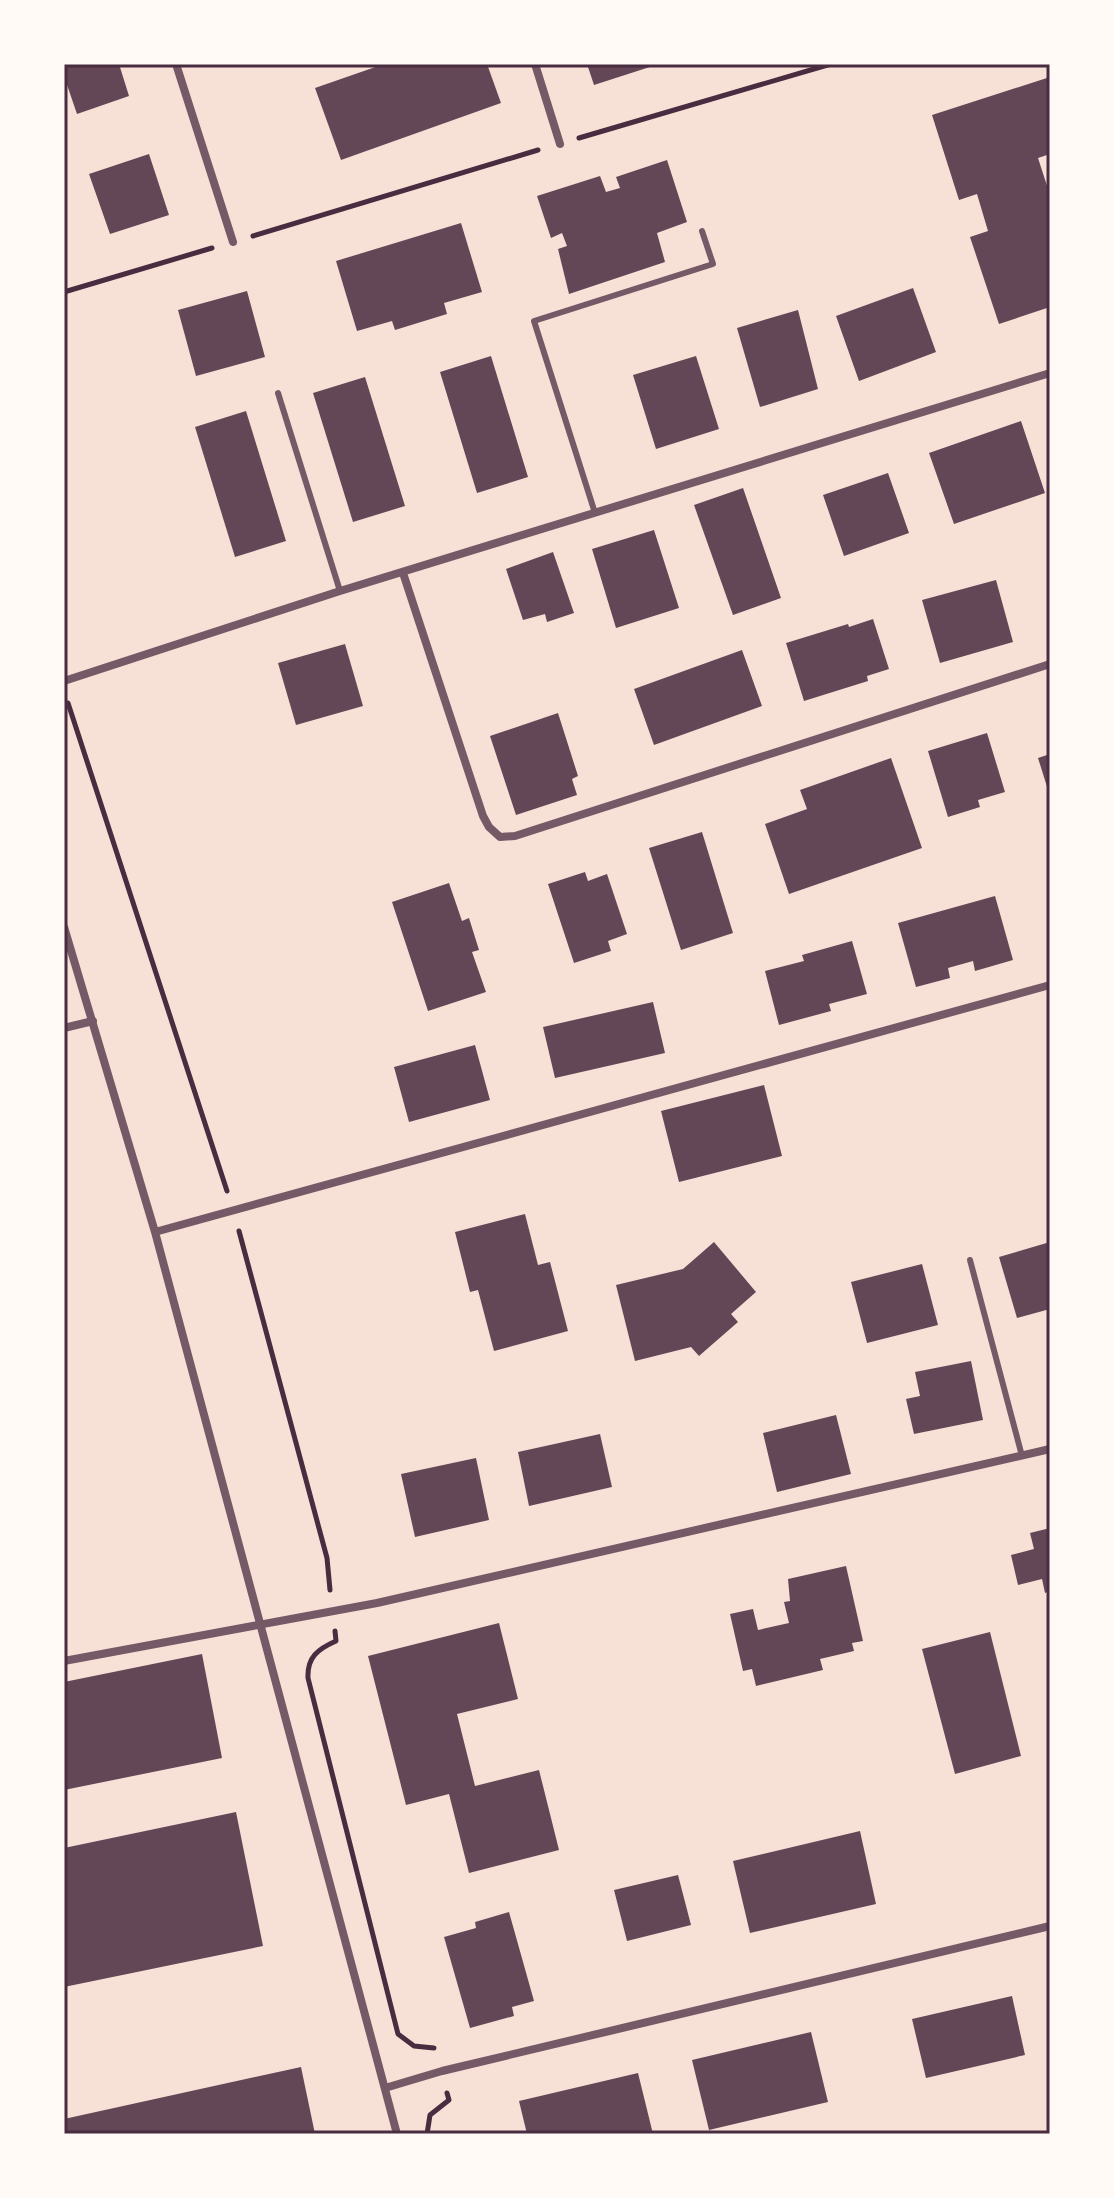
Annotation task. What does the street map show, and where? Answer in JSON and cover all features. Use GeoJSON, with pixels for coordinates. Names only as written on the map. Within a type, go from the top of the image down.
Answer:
{"type":"FeatureCollection","features":[{"type":"Feature","properties":{"kind":"street"},"geometry":{"type":"LineString","coordinates":[[176,64],[233,242]]}},
{"type":"Feature","properties":{"kind":"street"},"geometry":{"type":"LineString","coordinates":[[535,64],[560,144]]}},
{"type":"Feature","properties":{"kind":"street"},"geometry":{"type":"LineString","coordinates":[[64,681],[340,591],[1050,373]]}},
{"type":"Feature","properties":{"kind":"street"},"geometry":{"type":"LineString","coordinates":[[403,573],[483,816],[500,837],[515,836],[1050,664]]}},
{"type":"Feature","properties":{"kind":"street"},"geometry":{"type":"LineString","coordinates":[[64,927],[155,1232],[397,2134]]}},
{"type":"Feature","properties":{"kind":"street"},"geometry":{"type":"LineString","coordinates":[[155,1232],[1050,985]]}},
{"type":"Feature","properties":{"kind":"street"},"geometry":{"type":"LineString","coordinates":[[64,1028],[93,1021]]}},
{"type":"Feature","properties":{"kind":"street"},"geometry":{"type":"LineString","coordinates":[[64,1661],[332,1612],[1050,1449]]}},
{"type":"Feature","properties":{"kind":"street"},"geometry":{"type":"LineString","coordinates":[[385,2088],[442,2071],[1050,1926]]}},
{"type":"Feature","properties":{"kind":"lane"},"geometry":{"type":"LineString","coordinates":[[595,513],[534,321],[713,264],[702,231]]}},
{"type":"Feature","properties":{"kind":"lane"},"geometry":{"type":"LineString","coordinates":[[278,393],[340,591]]}},
{"type":"Feature","properties":{"kind":"lane"},"geometry":{"type":"LineString","coordinates":[[970,1260],[1022,1456]]}},
{"type":"Feature","properties":{"kind":"path"},"geometry":{"type":"LineString","coordinates":[[64,292],[831,64]]}},
{"type":"Feature","properties":{"kind":"path"},"geometry":{"type":"LineString","coordinates":[[72,709],[233,1210],[327,1558],[336,1641],[319,1649],[311,1659],[307,1667],[308,1678],[398,2034],[414,2046],[434,2047],[442,2071],[449,2100],[430,2115],[427,2134]]}},
{"type":"Feature","properties":{"kind":"building"},"geometry":{"type":"Polygon","coordinates":[[[64,64],[119,64],[129,96],[77,114],[64,76],[64,64]]]}},
{"type":"Feature","properties":{"kind":"building"},"geometry":{"type":"Polygon","coordinates":[[[384,64],[487,64],[501,103],[341,160],[315,88],[384,64]]]}},
{"type":"Feature","properties":{"kind":"building"},"geometry":{"type":"Polygon","coordinates":[[[587,64],[656,64],[656,65],[594,85],[587,64]]]}},
{"type":"Feature","properties":{"kind":"building"},"geometry":{"type":"Polygon","coordinates":[[[1050,77],[1050,154],[1038,158],[1050,195],[1050,307],[999,324],[970,237],[988,231],[977,194],[959,200],[932,115],[1050,77]]]}},
{"type":"Feature","properties":{"kind":"building"},"geometry":{"type":"Polygon","coordinates":[[[149,154],[169,215],[110,234],[89,174],[149,154]]]}},
{"type":"Feature","properties":{"kind":"building"},"geometry":{"type":"Polygon","coordinates":[[[667,160],[687,222],[657,233],[665,262],[569,294],[558,249],[567,246],[562,233],[551,238],[537,196],[600,176],[606,192],[620,188],[616,177],[667,160]]]}},
{"type":"Feature","properties":{"kind":"building"},"geometry":{"type":"Polygon","coordinates":[[[461,223],[482,292],[444,303],[447,314],[395,330],[392,321],[357,331],[336,261],[461,223]]]}},
{"type":"Feature","properties":{"kind":"building"},"geometry":{"type":"Polygon","coordinates":[[[913,288],[936,352],[859,381],[836,316],[913,288]]]}},
{"type":"Feature","properties":{"kind":"building"},"geometry":{"type":"Polygon","coordinates":[[[247,291],[265,357],[196,376],[178,310],[247,291]]]}},
{"type":"Feature","properties":{"kind":"building"},"geometry":{"type":"Polygon","coordinates":[[[798,310],[818,389],[760,407],[737,328],[798,310]]]}},
{"type":"Feature","properties":{"kind":"building"},"geometry":{"type":"Polygon","coordinates":[[[491,356],[528,477],[477,493],[440,372],[491,356]]]}},
{"type":"Feature","properties":{"kind":"building"},"geometry":{"type":"Polygon","coordinates":[[[696,356],[719,429],[656,449],[633,375],[696,356]]]}},
{"type":"Feature","properties":{"kind":"building"},"geometry":{"type":"Polygon","coordinates":[[[365,377],[405,506],[353,522],[313,393],[365,377]]]}},
{"type":"Feature","properties":{"kind":"building"},"geometry":{"type":"Polygon","coordinates":[[[246,411],[286,541],[235,557],[195,427],[246,411]]]}},
{"type":"Feature","properties":{"kind":"building"},"geometry":{"type":"Polygon","coordinates":[[[1021,421],[1045,493],[954,524],[929,453],[1021,421]]]}},
{"type":"Feature","properties":{"kind":"building"},"geometry":{"type":"Polygon","coordinates":[[[888,473],[909,533],[844,556],[823,495],[888,473]]]}},
{"type":"Feature","properties":{"kind":"building"},"geometry":{"type":"Polygon","coordinates":[[[743,488],[781,598],[733,615],[694,505],[743,488]]]}},
{"type":"Feature","properties":{"kind":"building"},"geometry":{"type":"Polygon","coordinates":[[[654,530],[679,608],[616,628],[592,549],[654,530]]]}},
{"type":"Feature","properties":{"kind":"building"},"geometry":{"type":"Polygon","coordinates":[[[553,552],[574,613],[547,622],[545,614],[523,620],[506,569],[553,552]]]}},
{"type":"Feature","properties":{"kind":"building"},"geometry":{"type":"Polygon","coordinates":[[[996,580],[1013,642],[940,663],[922,600],[996,580]]]}},
{"type":"Feature","properties":{"kind":"building"},"geometry":{"type":"Polygon","coordinates":[[[873,619],[889,669],[867,676],[868,681],[804,701],[786,643],[873,619]]]}},
{"type":"Feature","properties":{"kind":"building"},"geometry":{"type":"Polygon","coordinates":[[[345,644],[363,706],[296,725],[278,663],[345,644]]]}},
{"type":"Feature","properties":{"kind":"building"},"geometry":{"type":"Polygon","coordinates":[[[742,650],[762,706],[654,745],[634,689],[742,650]]]}},
{"type":"Feature","properties":{"kind":"building"},"geometry":{"type":"Polygon","coordinates":[[[558,713],[578,776],[572,779],[577,795],[516,815],[490,736],[558,713]]]}},
{"type":"Feature","properties":{"kind":"building"},"geometry":{"type":"Polygon","coordinates":[[[987,733],[1005,792],[978,800],[980,807],[948,817],[928,751],[987,733]]]}},
{"type":"Feature","properties":{"kind":"building"},"geometry":{"type":"Polygon","coordinates":[[[1050,754],[1050,793],[1049,793],[1038,758],[1050,754]]]}},
{"type":"Feature","properties":{"kind":"building"},"geometry":{"type":"Polygon","coordinates":[[[891,758],[922,848],[789,894],[765,824],[807,809],[800,790],[891,758]]]}},
{"type":"Feature","properties":{"kind":"building"},"geometry":{"type":"Polygon","coordinates":[[[702,832],[733,933],[681,950],[649,848],[702,832]]]}},
{"type":"Feature","properties":{"kind":"building"},"geometry":{"type":"Polygon","coordinates":[[[585,872],[588,881],[607,874],[627,934],[608,941],[611,951],[574,963],[548,884],[585,872]]]}},
{"type":"Feature","properties":{"kind":"building"},"geometry":{"type":"Polygon","coordinates":[[[449,883],[462,921],[469,918],[479,950],[472,952],[486,992],[428,1011],[392,902],[449,883]]]}},
{"type":"Feature","properties":{"kind":"building"},"geometry":{"type":"Polygon","coordinates":[[[995,896],[1013,960],[975,971],[973,961],[948,968],[950,978],[916,987],[898,923],[995,896]]]}},
{"type":"Feature","properties":{"kind":"building"},"geometry":{"type":"Polygon","coordinates":[[[852,941],[867,994],[829,1004],[831,1011],[779,1025],[765,971],[804,961],[802,955],[852,941]]]}},
{"type":"Feature","properties":{"kind":"building"},"geometry":{"type":"Polygon","coordinates":[[[653,1002],[665,1053],[555,1078],[543,1027],[653,1002]]]}},
{"type":"Feature","properties":{"kind":"building"},"geometry":{"type":"Polygon","coordinates":[[[475,1045],[490,1100],[409,1122],[394,1067],[475,1045]]]}},
{"type":"Feature","properties":{"kind":"building"},"geometry":{"type":"Polygon","coordinates":[[[764,1085],[782,1156],[679,1182],[661,1111],[764,1085]]]}},
{"type":"Feature","properties":{"kind":"building"},"geometry":{"type":"Polygon","coordinates":[[[525,1214],[538,1265],[550,1262],[568,1331],[494,1351],[478,1290],[470,1292],[455,1232],[525,1214]]]}},
{"type":"Feature","properties":{"kind":"building"},"geometry":{"type":"Polygon","coordinates":[[[714,1242],[756,1292],[731,1314],[738,1322],[699,1356],[691,1347],[635,1361],[616,1285],[683,1269],[714,1242]]]}},
{"type":"Feature","properties":{"kind":"building"},"geometry":{"type":"Polygon","coordinates":[[[1050,1242],[1050,1309],[1017,1318],[999,1257],[1050,1242]]]}},
{"type":"Feature","properties":{"kind":"building"},"geometry":{"type":"Polygon","coordinates":[[[922,1264],[938,1325],[867,1343],[851,1282],[922,1264]]]}},
{"type":"Feature","properties":{"kind":"building"},"geometry":{"type":"Polygon","coordinates":[[[971,1361],[983,1420],[914,1434],[906,1399],[920,1396],[915,1372],[971,1361]]]}},
{"type":"Feature","properties":{"kind":"building"},"geometry":{"type":"Polygon","coordinates":[[[836,1415],[851,1474],[777,1492],[763,1433],[836,1415]]]}},
{"type":"Feature","properties":{"kind":"building"},"geometry":{"type":"Polygon","coordinates":[[[600,1434],[612,1487],[529,1506],[518,1452],[600,1434]]]}},
{"type":"Feature","properties":{"kind":"building"},"geometry":{"type":"Polygon","coordinates":[[[476,1458],[489,1520],[415,1537],[401,1474],[476,1458]]]}},
{"type":"Feature","properties":{"kind":"building"},"geometry":{"type":"Polygon","coordinates":[[[1050,1528],[1050,1591],[1045,1593],[1042,1579],[1018,1585],[1011,1555],[1034,1549],[1030,1533],[1050,1528]]]}},
{"type":"Feature","properties":{"kind":"building"},"geometry":{"type":"Polygon","coordinates":[[[846,1566],[863,1641],[852,1643],[854,1651],[820,1659],[823,1670],[756,1686],[752,1669],[743,1671],[730,1614],[753,1609],[758,1630],[789,1623],[784,1602],[790,1601],[788,1579],[846,1566]]]}},
{"type":"Feature","properties":{"kind":"building"},"geometry":{"type":"Polygon","coordinates":[[[499,1623],[518,1699],[457,1714],[475,1786],[539,1770],[559,1850],[469,1873],[449,1794],[406,1805],[368,1656],[499,1623]]]}},
{"type":"Feature","properties":{"kind":"building"},"geometry":{"type":"Polygon","coordinates":[[[990,1632],[1021,1756],[955,1774],[922,1649],[990,1632]]]}},
{"type":"Feature","properties":{"kind":"building"},"geometry":{"type":"Polygon","coordinates":[[[202,1654],[222,1758],[64,1790],[64,1682],[202,1654]]]}},
{"type":"Feature","properties":{"kind":"building"},"geometry":{"type":"Polygon","coordinates":[[[236,1812],[263,1946],[64,1987],[64,1848],[236,1812]]]}},
{"type":"Feature","properties":{"kind":"building"},"geometry":{"type":"Polygon","coordinates":[[[860,1831],[876,1904],[750,1933],[733,1861],[860,1831]]]}},
{"type":"Feature","properties":{"kind":"building"},"geometry":{"type":"Polygon","coordinates":[[[678,1875],[691,1925],[627,1941],[614,1890],[678,1875]]]}},
{"type":"Feature","properties":{"kind":"building"},"geometry":{"type":"Polygon","coordinates":[[[509,1912],[534,2001],[512,2007],[514,2016],[470,2028],[444,1937],[476,1928],[475,1922],[509,1912]]]}},
{"type":"Feature","properties":{"kind":"building"},"geometry":{"type":"Polygon","coordinates":[[[1012,1996],[1025,2055],[926,2078],[912,2019],[1012,1996]]]}},
{"type":"Feature","properties":{"kind":"building"},"geometry":{"type":"Polygon","coordinates":[[[811,2032],[828,2102],[709,2130],[692,2060],[811,2032]]]}},
{"type":"Feature","properties":{"kind":"building"},"geometry":{"type":"Polygon","coordinates":[[[301,2067],[315,2134],[64,2134],[64,2119],[301,2067]]]}},
{"type":"Feature","properties":{"kind":"building"},"geometry":{"type":"Polygon","coordinates":[[[638,2073],[653,2134],[527,2134],[519,2101],[638,2073]]]}}]}
